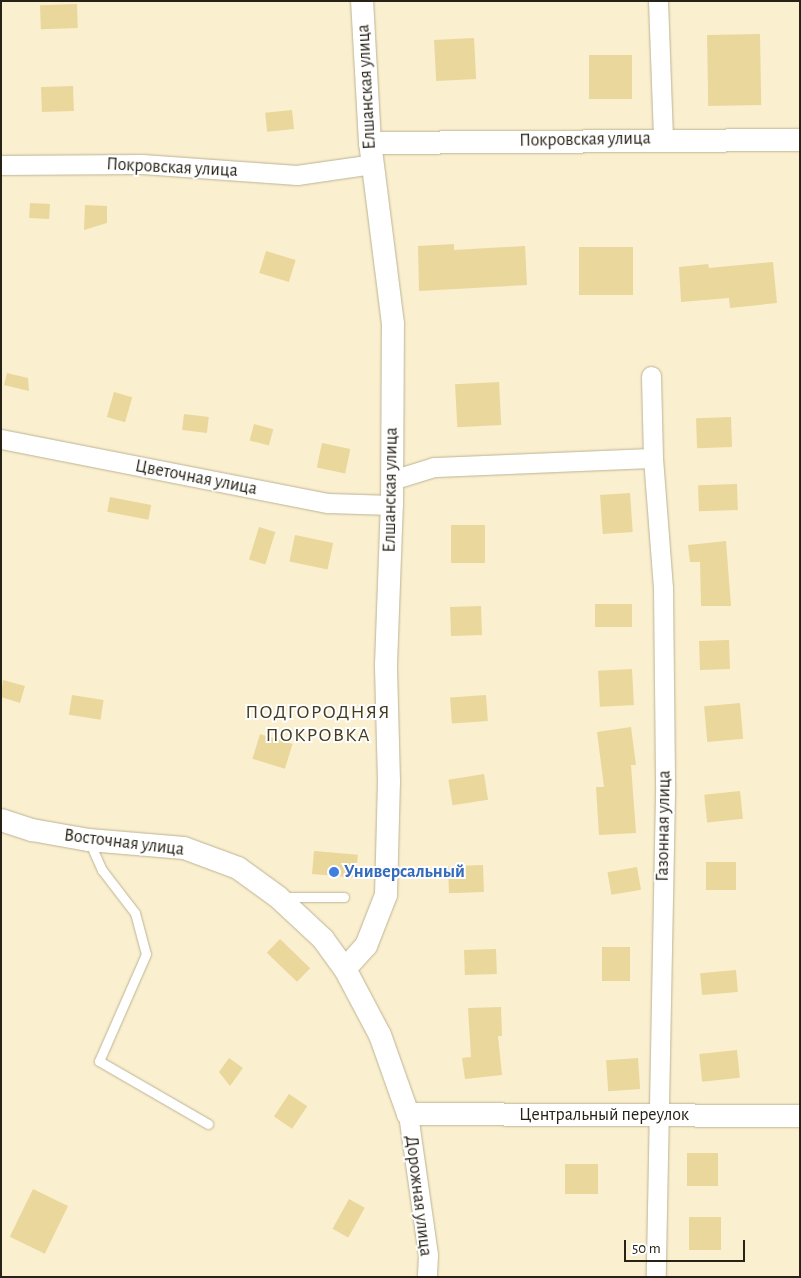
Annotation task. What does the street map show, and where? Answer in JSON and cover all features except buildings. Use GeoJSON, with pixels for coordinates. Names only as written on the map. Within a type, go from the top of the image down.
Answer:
{"type":"FeatureCollection","features":[{"type":"Feature","properties":{"kind":"street","name":"Елшанская улица"},"geometry":{"type":"LineString","coordinates":[[345,969],[366,946],[386,895],[389,782],[386,665],[392,505],[393,324],[371,153],[362,1]]}},
{"type":"Feature","properties":{"kind":"street"},"geometry":{"type":"LineString","coordinates":[[658,1],[663,139]]}},
{"type":"Feature","properties":{"kind":"street","name":"Покровская улица"},"geometry":{"type":"LineString","coordinates":[[1,165],[142,164],[297,175],[371,153],[663,139],[800,140]]}},
{"type":"Feature","properties":{"kind":"street","name":"Газонная улица"},"geometry":{"type":"LineString","coordinates":[[650,376],[653,458],[663,588],[665,793],[656,1277]]}},
{"type":"Feature","properties":{"kind":"street","name":"Цветочная улица"},"geometry":{"type":"LineString","coordinates":[[1,439],[328,503],[392,505]]}},
{"type":"Feature","properties":{"kind":"street"},"geometry":{"type":"LineString","coordinates":[[392,480],[434,467],[653,458]]}},
{"type":"Feature","properties":{"kind":"street","name":"Восточная улица"},"geometry":{"type":"LineString","coordinates":[[1,820],[32,830],[89,840],[184,848],[238,868],[278,897],[323,939],[345,969],[380,1035],[408,1114]]}},
{"type":"Feature","properties":{"kind":"street","name":"Центральный переулок"},"geometry":{"type":"LineString","coordinates":[[408,1114],[800,1116]]}},
{"type":"Feature","properties":{"kind":"street","name":"Дорожная улица"},"geometry":{"type":"LineString","coordinates":[[408,1114],[428,1255],[427,1277]]}},
{"type":"Feature","properties":{"kind":"lane"},"geometry":{"type":"LineString","coordinates":[[89,840],[102,870],[135,913],[146,954],[99,1061],[208,1124]]}},
{"type":"Feature","properties":{"kind":"lane"},"geometry":{"type":"LineString","coordinates":[[278,897],[344,897]]}},
{"type":"Feature","properties":{"kind":"place","name":"Универсальный"},"geometry":{"type":"Point","coordinates":[334,872]}},
{"type":"Feature","properties":{"kind":"district","name":"ПОДГОРОДНЯЯ ПОКРОВКА"},"geometry":{"type":"Point","coordinates":[318,724]}}]}
